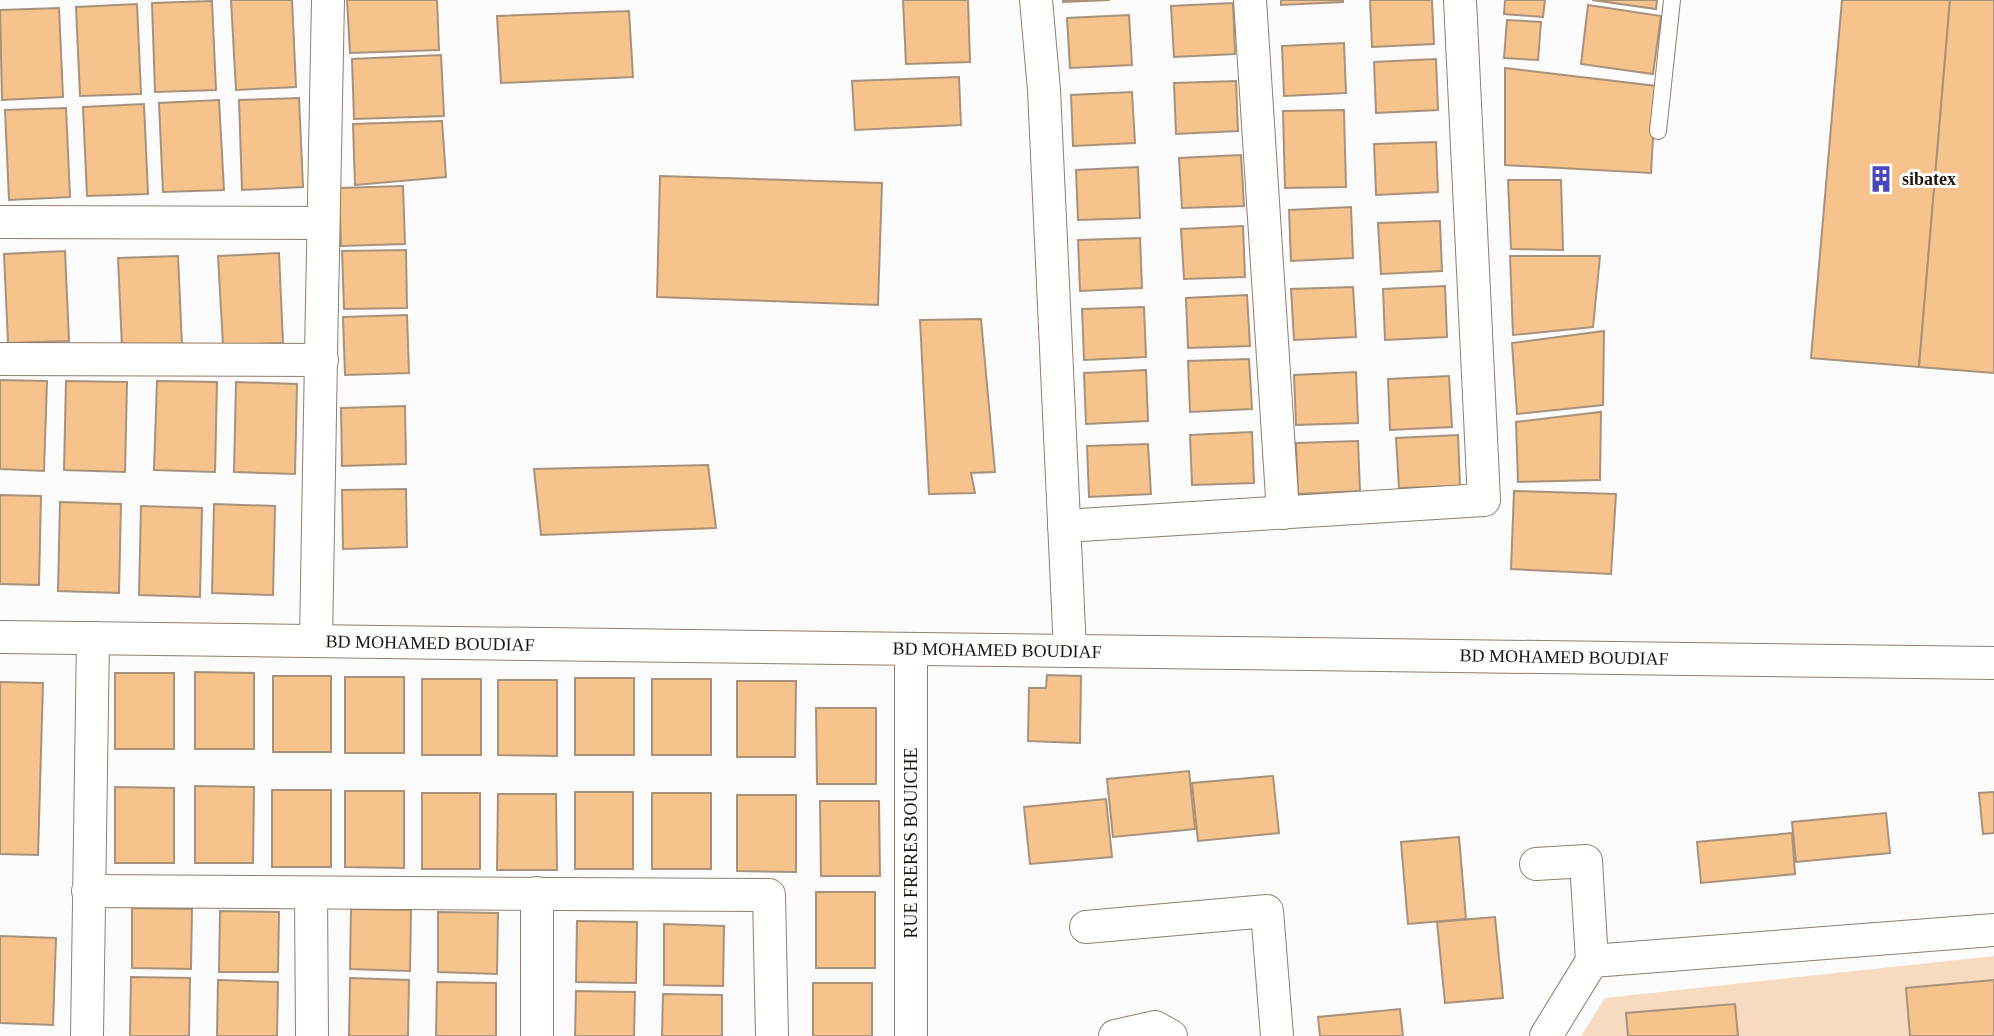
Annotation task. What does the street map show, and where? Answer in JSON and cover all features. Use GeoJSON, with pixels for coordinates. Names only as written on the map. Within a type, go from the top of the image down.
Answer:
{"type":"FeatureCollection","features":[{"type":"Feature","properties":{"kind":"street"},"geometry":{"type":"LineString","coordinates":[[316,641],[328,0]]}},
{"type":"Feature","properties":{"kind":"street"},"geometry":{"type":"LineString","coordinates":[[1036,0],[1044,90],[1070,651]]}},
{"type":"Feature","properties":{"kind":"street"},"geometry":{"type":"LineString","coordinates":[[1250,0],[1283,513]]}},
{"type":"Feature","properties":{"kind":"street"},"geometry":{"type":"LineString","coordinates":[[1064,526],[1484,500],[1461,0]]}},
{"type":"Feature","properties":{"kind":"street"},"geometry":{"type":"LineString","coordinates":[[0,222],[322,223]]}},
{"type":"Feature","properties":{"kind":"street"},"geometry":{"type":"LineString","coordinates":[[0,359],[322,360]]}},
{"type":"Feature","properties":{"kind":"street","name":"BD MOHAMED BOUDIAF"},"geometry":{"type":"LineString","coordinates":[[0,637],[1994,663]]}},
{"type":"Feature","properties":{"kind":"street"},"geometry":{"type":"LineString","coordinates":[[87,1036],[93,638]]}},
{"type":"Feature","properties":{"kind":"street","name":"RUE FRERES BOUICHE"},"geometry":{"type":"LineString","coordinates":[[911,649],[911,1036]]}},
{"type":"Feature","properties":{"kind":"street"},"geometry":{"type":"LineString","coordinates":[[1536,864],[1586,861],[1592,961],[1546,1036]]}},
{"type":"Feature","properties":{"kind":"street"},"geometry":{"type":"LineString","coordinates":[[88,891],[769,895],[772,1036]]}},
{"type":"Feature","properties":{"kind":"street"},"geometry":{"type":"LineString","coordinates":[[537,892],[537,1036]]}},
{"type":"Feature","properties":{"kind":"street"},"geometry":{"type":"LineString","coordinates":[[311,894],[312,1036]]}},
{"type":"Feature","properties":{"kind":"street"},"geometry":{"type":"LineString","coordinates":[[1086,927],[1267,911],[1277,1036]]}},
{"type":"Feature","properties":{"kind":"street"},"geometry":{"type":"LineString","coordinates":[[1592,961],[1994,930]]}},
{"type":"Feature","properties":{"kind":"street"},"geometry":{"type":"LineString","coordinates":[[1115,1036],[1155,1027],[1171,1036]]}},
{"type":"Feature","properties":{"kind":"lane"},"geometry":{"type":"LineString","coordinates":[[1658,131],[1672,0]]}},
{"type":"Feature","properties":{"kind":"shaded area"},"geometry":{"type":"Polygon","coordinates":[[[1994,956],[1994,1036],[1581,1036],[1605,998],[1994,956]]]}},
{"type":"Feature","properties":{"kind":"building"},"geometry":{"type":"Polygon","coordinates":[[[231,0],[292,0],[296,87],[236,90],[231,0]]]}},
{"type":"Feature","properties":{"kind":"building"},"geometry":{"type":"Polygon","coordinates":[[[347,0],[437,0],[439,50],[350,53],[347,0]]]}},
{"type":"Feature","properties":{"kind":"building"},"geometry":{"type":"Polygon","coordinates":[[[903,0],[968,0],[970,62],[906,64],[903,0]]]}},
{"type":"Feature","properties":{"kind":"building"},"geometry":{"type":"Polygon","coordinates":[[[1063,0],[1110,0],[1063,2],[1063,0]]]}},
{"type":"Feature","properties":{"kind":"building"},"geometry":{"type":"Polygon","coordinates":[[[1281,0],[1343,0],[1343,2],[1281,5],[1281,0]]]}},
{"type":"Feature","properties":{"kind":"building"},"geometry":{"type":"Polygon","coordinates":[[[1370,0],[1432,0],[1434,44],[1372,47],[1370,0]]]}},
{"type":"Feature","properties":{"kind":"building"},"geometry":{"type":"Polygon","coordinates":[[[1505,0],[1545,0],[1543,17],[1504,14],[1505,0]]]}},
{"type":"Feature","properties":{"kind":"building"},"geometry":{"type":"Polygon","coordinates":[[[1592,0],[1657,0],[1656,9],[1592,0]]]}},
{"type":"Feature","properties":{"kind":"building","name":"sibatex"},"geometry":{"type":"Polygon","coordinates":[[[1842,0],[1950,0],[1919,367],[1811,358],[1842,0]]]}},
{"type":"Feature","properties":{"kind":"building","name":"sibatex"},"geometry":{"type":"Polygon","coordinates":[[[1950,0],[1994,0],[1994,373],[1919,367],[1950,0]]]}},
{"type":"Feature","properties":{"kind":"building"},"geometry":{"type":"Polygon","coordinates":[[[212,1],[216,90],[155,92],[152,3],[212,1]]]}},
{"type":"Feature","properties":{"kind":"building"},"geometry":{"type":"Polygon","coordinates":[[[1233,3],[1235,54],[1174,57],[1171,6],[1233,3]]]}},
{"type":"Feature","properties":{"kind":"building"},"geometry":{"type":"Polygon","coordinates":[[[137,4],[141,94],[80,96],[76,7],[137,4]]]}},
{"type":"Feature","properties":{"kind":"building"},"geometry":{"type":"Polygon","coordinates":[[[1588,5],[1661,16],[1653,74],[1581,64],[1588,5]]]}},
{"type":"Feature","properties":{"kind":"building"},"geometry":{"type":"Polygon","coordinates":[[[59,8],[63,97],[2,100],[0,10],[59,8]]]}},
{"type":"Feature","properties":{"kind":"building"},"geometry":{"type":"Polygon","coordinates":[[[629,11],[633,77],[501,83],[497,16],[629,11]]]}},
{"type":"Feature","properties":{"kind":"building"},"geometry":{"type":"Polygon","coordinates":[[[1129,15],[1132,65],[1070,68],[1067,18],[1129,15]]]}},
{"type":"Feature","properties":{"kind":"building"},"geometry":{"type":"Polygon","coordinates":[[[1507,20],[1541,22],[1538,60],[1504,58],[1507,20]]]}},
{"type":"Feature","properties":{"kind":"building"},"geometry":{"type":"Polygon","coordinates":[[[1344,43],[1346,93],[1284,96],[1282,46],[1344,43]]]}},
{"type":"Feature","properties":{"kind":"building"},"geometry":{"type":"Polygon","coordinates":[[[441,55],[444,116],[354,119],[352,59],[441,55]]]}},
{"type":"Feature","properties":{"kind":"building"},"geometry":{"type":"Polygon","coordinates":[[[1436,59],[1438,110],[1376,113],[1374,62],[1436,59]]]}},
{"type":"Feature","properties":{"kind":"building"},"geometry":{"type":"Polygon","coordinates":[[[1505,68],[1656,86],[1651,173],[1505,165],[1505,68]]]}},
{"type":"Feature","properties":{"kind":"building"},"geometry":{"type":"Polygon","coordinates":[[[959,77],[961,125],[855,130],[852,81],[959,77]]]}},
{"type":"Feature","properties":{"kind":"building"},"geometry":{"type":"Polygon","coordinates":[[[1236,81],[1238,131],[1176,134],[1174,83],[1236,81]]]}},
{"type":"Feature","properties":{"kind":"building"},"geometry":{"type":"Polygon","coordinates":[[[1132,92],[1135,143],[1073,146],[1071,95],[1132,92]]]}},
{"type":"Feature","properties":{"kind":"building"},"geometry":{"type":"Polygon","coordinates":[[[299,98],[303,187],[242,190],[239,100],[299,98]]]}},
{"type":"Feature","properties":{"kind":"building"},"geometry":{"type":"Polygon","coordinates":[[[219,100],[224,190],[163,192],[159,103],[219,100]]]}},
{"type":"Feature","properties":{"kind":"building"},"geometry":{"type":"Polygon","coordinates":[[[144,104],[148,194],[87,196],[83,107],[144,104]]]}},
{"type":"Feature","properties":{"kind":"building"},"geometry":{"type":"Polygon","coordinates":[[[66,108],[70,197],[9,200],[5,110],[66,108]]]}},
{"type":"Feature","properties":{"kind":"building"},"geometry":{"type":"Polygon","coordinates":[[[1344,110],[1346,187],[1285,188],[1283,111],[1344,110]]]}},
{"type":"Feature","properties":{"kind":"building"},"geometry":{"type":"Polygon","coordinates":[[[442,121],[446,177],[355,185],[353,124],[442,121]]]}},
{"type":"Feature","properties":{"kind":"building"},"geometry":{"type":"Polygon","coordinates":[[[1436,142],[1438,192],[1376,195],[1374,144],[1436,142]]]}},
{"type":"Feature","properties":{"kind":"building"},"geometry":{"type":"Polygon","coordinates":[[[1241,155],[1244,206],[1182,208],[1179,158],[1241,155]]]}},
{"type":"Feature","properties":{"kind":"building"},"geometry":{"type":"Polygon","coordinates":[[[1138,167],[1140,218],[1078,220],[1076,170],[1138,167]]]}},
{"type":"Feature","properties":{"kind":"building"},"geometry":{"type":"Polygon","coordinates":[[[660,176],[882,183],[878,305],[657,297],[660,176]]]}},
{"type":"Feature","properties":{"kind":"building"},"geometry":{"type":"Polygon","coordinates":[[[1508,180],[1561,180],[1563,250],[1511,249],[1508,180]]]}},
{"type":"Feature","properties":{"kind":"building"},"geometry":{"type":"Polygon","coordinates":[[[403,186],[405,244],[341,246],[339,188],[403,186]]]}},
{"type":"Feature","properties":{"kind":"building"},"geometry":{"type":"Polygon","coordinates":[[[1351,207],[1353,258],[1291,261],[1289,210],[1351,207]]]}},
{"type":"Feature","properties":{"kind":"building"},"geometry":{"type":"Polygon","coordinates":[[[1440,221],[1442,271],[1381,274],[1378,223],[1440,221]]]}},
{"type":"Feature","properties":{"kind":"building"},"geometry":{"type":"Polygon","coordinates":[[[1243,226],[1245,277],[1184,279],[1181,229],[1243,226]]]}},
{"type":"Feature","properties":{"kind":"building"},"geometry":{"type":"Polygon","coordinates":[[[1140,238],[1142,288],[1080,291],[1078,240],[1140,238]]]}},
{"type":"Feature","properties":{"kind":"building"},"geometry":{"type":"Polygon","coordinates":[[[406,250],[407,308],[344,309],[342,251],[406,250]]]}},
{"type":"Feature","properties":{"kind":"building"},"geometry":{"type":"Polygon","coordinates":[[[65,251],[69,341],[8,343],[4,254],[65,251]]]}},
{"type":"Feature","properties":{"kind":"building"},"geometry":{"type":"Polygon","coordinates":[[[279,253],[283,343],[223,345],[218,256],[279,253]]]}},
{"type":"Feature","properties":{"kind":"building"},"geometry":{"type":"Polygon","coordinates":[[[178,256],[182,345],[122,348],[118,258],[178,256]]]}},
{"type":"Feature","properties":{"kind":"building"},"geometry":{"type":"Polygon","coordinates":[[[1510,256],[1600,256],[1593,327],[1513,335],[1510,256]]]}},
{"type":"Feature","properties":{"kind":"building"},"geometry":{"type":"Polygon","coordinates":[[[1445,286],[1447,337],[1385,340],[1383,289],[1445,286]]]}},
{"type":"Feature","properties":{"kind":"building"},"geometry":{"type":"Polygon","coordinates":[[[1353,287],[1356,337],[1294,340],[1291,289],[1353,287]]]}},
{"type":"Feature","properties":{"kind":"building"},"geometry":{"type":"Polygon","coordinates":[[[1247,295],[1250,346],[1188,348],[1186,298],[1247,295]]]}},
{"type":"Feature","properties":{"kind":"building"},"geometry":{"type":"Polygon","coordinates":[[[1144,307],[1146,357],[1084,360],[1082,309],[1144,307]]]}},
{"type":"Feature","properties":{"kind":"building"},"geometry":{"type":"Polygon","coordinates":[[[407,315],[409,373],[345,375],[343,317],[407,315]]]}},
{"type":"Feature","properties":{"kind":"building"},"geometry":{"type":"Polygon","coordinates":[[[981,319],[995,472],[971,473],[975,493],[929,494],[920,320],[981,319]]]}},
{"type":"Feature","properties":{"kind":"building"},"geometry":{"type":"Polygon","coordinates":[[[1604,331],[1603,405],[1517,414],[1512,343],[1604,331]]]}},
{"type":"Feature","properties":{"kind":"building"},"geometry":{"type":"Polygon","coordinates":[[[1249,359],[1252,409],[1190,412],[1188,361],[1249,359]]]}},
{"type":"Feature","properties":{"kind":"building"},"geometry":{"type":"Polygon","coordinates":[[[1146,370],[1148,421],[1086,424],[1084,373],[1146,370]]]}},
{"type":"Feature","properties":{"kind":"building"},"geometry":{"type":"Polygon","coordinates":[[[1356,372],[1358,423],[1296,425],[1294,375],[1356,372]]]}},
{"type":"Feature","properties":{"kind":"building"},"geometry":{"type":"Polygon","coordinates":[[[1449,376],[1452,427],[1390,430],[1388,379],[1449,376]]]}},
{"type":"Feature","properties":{"kind":"building"},"geometry":{"type":"Polygon","coordinates":[[[0,380],[47,381],[44,471],[0,469],[0,380]]]}},
{"type":"Feature","properties":{"kind":"building"},"geometry":{"type":"Polygon","coordinates":[[[66,381],[127,382],[125,472],[64,470],[66,381]]]}},
{"type":"Feature","properties":{"kind":"building"},"geometry":{"type":"Polygon","coordinates":[[[157,381],[217,382],[215,472],[154,470],[157,381]]]}},
{"type":"Feature","properties":{"kind":"building"},"geometry":{"type":"Polygon","coordinates":[[[236,382],[297,384],[295,474],[234,472],[236,382]]]}},
{"type":"Feature","properties":{"kind":"building"},"geometry":{"type":"Polygon","coordinates":[[[405,406],[406,464],[342,466],[341,408],[405,406]]]}},
{"type":"Feature","properties":{"kind":"building"},"geometry":{"type":"Polygon","coordinates":[[[1601,412],[1600,480],[1518,482],[1516,422],[1601,412]]]}},
{"type":"Feature","properties":{"kind":"building"},"geometry":{"type":"Polygon","coordinates":[[[1252,432],[1254,483],[1192,485],[1190,435],[1252,432]]]}},
{"type":"Feature","properties":{"kind":"building"},"geometry":{"type":"Polygon","coordinates":[[[1458,435],[1460,486],[1399,488],[1396,438],[1458,435]]]}},
{"type":"Feature","properties":{"kind":"building"},"geometry":{"type":"Polygon","coordinates":[[[1358,441],[1360,491],[1298,494],[1296,443],[1358,441]]]}},
{"type":"Feature","properties":{"kind":"building"},"geometry":{"type":"Polygon","coordinates":[[[1148,444],[1151,494],[1089,497],[1087,446],[1148,444]]]}},
{"type":"Feature","properties":{"kind":"building"},"geometry":{"type":"Polygon","coordinates":[[[708,465],[716,528],[541,535],[534,469],[708,465]]]}},
{"type":"Feature","properties":{"kind":"building"},"geometry":{"type":"Polygon","coordinates":[[[406,489],[407,547],[343,549],[342,490],[406,489]]]}},
{"type":"Feature","properties":{"kind":"building"},"geometry":{"type":"Polygon","coordinates":[[[1514,491],[1616,494],[1611,574],[1511,569],[1514,491]]]}},
{"type":"Feature","properties":{"kind":"building"},"geometry":{"type":"Polygon","coordinates":[[[0,495],[41,496],[39,585],[0,584],[0,495]]]}},
{"type":"Feature","properties":{"kind":"building"},"geometry":{"type":"Polygon","coordinates":[[[60,502],[121,504],[119,593],[58,591],[60,502]]]}},
{"type":"Feature","properties":{"kind":"building"},"geometry":{"type":"Polygon","coordinates":[[[214,504],[275,506],[273,595],[212,593],[214,504]]]}},
{"type":"Feature","properties":{"kind":"building"},"geometry":{"type":"Polygon","coordinates":[[[141,506],[202,508],[200,597],[139,595],[141,506]]]}},
{"type":"Feature","properties":{"kind":"building"},"geometry":{"type":"Polygon","coordinates":[[[195,672],[254,673],[254,749],[195,749],[195,672]]]}},
{"type":"Feature","properties":{"kind":"building"},"geometry":{"type":"Polygon","coordinates":[[[115,673],[174,673],[174,749],[115,749],[115,673]]]}},
{"type":"Feature","properties":{"kind":"building"},"geometry":{"type":"Polygon","coordinates":[[[1047,675],[1081,676],[1080,743],[1028,741],[1029,688],[1046,688],[1047,675]]]}},
{"type":"Feature","properties":{"kind":"building"},"geometry":{"type":"Polygon","coordinates":[[[273,676],[331,676],[331,752],[273,752],[273,676]]]}},
{"type":"Feature","properties":{"kind":"building"},"geometry":{"type":"Polygon","coordinates":[[[345,677],[404,677],[404,753],[345,753],[345,677]]]}},
{"type":"Feature","properties":{"kind":"building"},"geometry":{"type":"Polygon","coordinates":[[[575,678],[634,678],[634,755],[575,755],[575,678]]]}},
{"type":"Feature","properties":{"kind":"building"},"geometry":{"type":"Polygon","coordinates":[[[422,679],[481,679],[481,755],[422,755],[422,679]]]}},
{"type":"Feature","properties":{"kind":"building"},"geometry":{"type":"Polygon","coordinates":[[[652,679],[711,679],[711,755],[652,755],[652,679]]]}},
{"type":"Feature","properties":{"kind":"building"},"geometry":{"type":"Polygon","coordinates":[[[498,680],[557,680],[557,756],[498,755],[498,680]]]}},
{"type":"Feature","properties":{"kind":"building"},"geometry":{"type":"Polygon","coordinates":[[[737,681],[796,681],[795,757],[737,757],[737,681]]]}},
{"type":"Feature","properties":{"kind":"building"},"geometry":{"type":"Polygon","coordinates":[[[0,682],[43,683],[38,855],[0,854],[0,682]]]}},
{"type":"Feature","properties":{"kind":"building"},"geometry":{"type":"Polygon","coordinates":[[[816,708],[876,708],[876,784],[817,784],[816,708]]]}},
{"type":"Feature","properties":{"kind":"building"},"geometry":{"type":"Polygon","coordinates":[[[1189,771],[1195,829],[1113,837],[1107,779],[1189,771]]]}},
{"type":"Feature","properties":{"kind":"building"},"geometry":{"type":"Polygon","coordinates":[[[1273,776],[1279,833],[1198,841],[1192,783],[1273,776]]]}},
{"type":"Feature","properties":{"kind":"building"},"geometry":{"type":"Polygon","coordinates":[[[195,786],[254,787],[253,863],[195,863],[195,786]]]}},
{"type":"Feature","properties":{"kind":"building"},"geometry":{"type":"Polygon","coordinates":[[[115,787],[174,788],[174,863],[115,863],[115,787]]]}},
{"type":"Feature","properties":{"kind":"building"},"geometry":{"type":"Polygon","coordinates":[[[272,790],[331,790],[331,867],[272,867],[272,790]]]}},
{"type":"Feature","properties":{"kind":"building"},"geometry":{"type":"Polygon","coordinates":[[[345,791],[404,791],[404,868],[345,867],[345,791]]]}},
{"type":"Feature","properties":{"kind":"building"},"geometry":{"type":"Polygon","coordinates":[[[575,792],[633,792],[633,869],[575,869],[575,792]]]}},
{"type":"Feature","properties":{"kind":"building"},"geometry":{"type":"Polygon","coordinates":[[[1994,792],[1994,833],[1983,834],[1979,793],[1994,792]]]}},
{"type":"Feature","properties":{"kind":"building"},"geometry":{"type":"Polygon","coordinates":[[[422,793],[480,793],[480,869],[422,869],[422,793]]]}},
{"type":"Feature","properties":{"kind":"building"},"geometry":{"type":"Polygon","coordinates":[[[652,793],[711,793],[711,869],[652,869],[652,793]]]}},
{"type":"Feature","properties":{"kind":"building"},"geometry":{"type":"Polygon","coordinates":[[[498,794],[556,794],[557,870],[497,870],[498,794]]]}},
{"type":"Feature","properties":{"kind":"building"},"geometry":{"type":"Polygon","coordinates":[[[737,795],[796,795],[796,872],[737,871],[737,795]]]}},
{"type":"Feature","properties":{"kind":"building"},"geometry":{"type":"Polygon","coordinates":[[[1106,799],[1112,857],[1030,864],[1024,807],[1106,799]]]}},
{"type":"Feature","properties":{"kind":"building"},"geometry":{"type":"Polygon","coordinates":[[[820,801],[879,801],[880,876],[821,876],[820,801]]]}},
{"type":"Feature","properties":{"kind":"building"},"geometry":{"type":"Polygon","coordinates":[[[1886,813],[1890,853],[1796,862],[1792,822],[1886,813]]]}},
{"type":"Feature","properties":{"kind":"building"},"geometry":{"type":"Polygon","coordinates":[[[1792,833],[1795,874],[1701,883],[1697,842],[1792,833]]]}},
{"type":"Feature","properties":{"kind":"building"},"geometry":{"type":"Polygon","coordinates":[[[1459,837],[1466,919],[1408,924],[1401,842],[1459,837]]]}},
{"type":"Feature","properties":{"kind":"building"},"geometry":{"type":"Polygon","coordinates":[[[816,892],[875,892],[875,968],[816,968],[816,892]]]}},
{"type":"Feature","properties":{"kind":"building"},"geometry":{"type":"Polygon","coordinates":[[[132,908],[192,909],[191,969],[132,968],[132,908]]]}},
{"type":"Feature","properties":{"kind":"building"},"geometry":{"type":"Polygon","coordinates":[[[351,909],[411,910],[410,971],[350,969],[351,909]]]}},
{"type":"Feature","properties":{"kind":"building"},"geometry":{"type":"Polygon","coordinates":[[[220,911],[279,912],[278,972],[219,972],[220,911]]]}},
{"type":"Feature","properties":{"kind":"building"},"geometry":{"type":"Polygon","coordinates":[[[438,912],[498,913],[497,974],[438,972],[438,912]]]}},
{"type":"Feature","properties":{"kind":"building"},"geometry":{"type":"Polygon","coordinates":[[[1495,917],[1503,998],[1445,1003],[1437,922],[1495,917]]]}},
{"type":"Feature","properties":{"kind":"building"},"geometry":{"type":"Polygon","coordinates":[[[577,921],[637,922],[636,983],[576,982],[577,921]]]}},
{"type":"Feature","properties":{"kind":"building"},"geometry":{"type":"Polygon","coordinates":[[[664,924],[724,926],[723,986],[664,985],[664,924]]]}},
{"type":"Feature","properties":{"kind":"building"},"geometry":{"type":"Polygon","coordinates":[[[0,936],[56,938],[53,1025],[0,1023],[0,936]]]}},
{"type":"Feature","properties":{"kind":"building"},"geometry":{"type":"Polygon","coordinates":[[[131,977],[190,978],[189,1036],[130,1036],[131,977]]]}},
{"type":"Feature","properties":{"kind":"building"},"geometry":{"type":"Polygon","coordinates":[[[350,978],[409,980],[408,1036],[349,1036],[350,978]]]}},
{"type":"Feature","properties":{"kind":"building"},"geometry":{"type":"Polygon","coordinates":[[[218,980],[278,982],[277,1036],[217,1036],[218,980]]]}},
{"type":"Feature","properties":{"kind":"building"},"geometry":{"type":"Polygon","coordinates":[[[1994,980],[1994,1036],[1910,1036],[1906,988],[1994,980]]]}},
{"type":"Feature","properties":{"kind":"building"},"geometry":{"type":"Polygon","coordinates":[[[437,982],[496,983],[496,1036],[436,1036],[437,982]]]}},
{"type":"Feature","properties":{"kind":"building"},"geometry":{"type":"Polygon","coordinates":[[[813,983],[872,983],[872,1036],[813,1036],[813,983]]]}},
{"type":"Feature","properties":{"kind":"building"},"geometry":{"type":"Polygon","coordinates":[[[576,991],[635,992],[634,1036],[575,1036],[576,991]]]}},
{"type":"Feature","properties":{"kind":"building"},"geometry":{"type":"Polygon","coordinates":[[[663,994],[722,995],[722,1036],[662,1036],[663,994]]]}},
{"type":"Feature","properties":{"kind":"building"},"geometry":{"type":"Polygon","coordinates":[[[1735,1004],[1738,1036],[1628,1036],[1626,1013],[1735,1004]]]}},
{"type":"Feature","properties":{"kind":"building"},"geometry":{"type":"Polygon","coordinates":[[[1400,1009],[1403,1036],[1320,1036],[1318,1017],[1400,1009]]]}},
{"type":"Feature","properties":{"kind":"place","name":"sibatex"},"geometry":{"type":"Point","coordinates":[1881,179]}}]}
